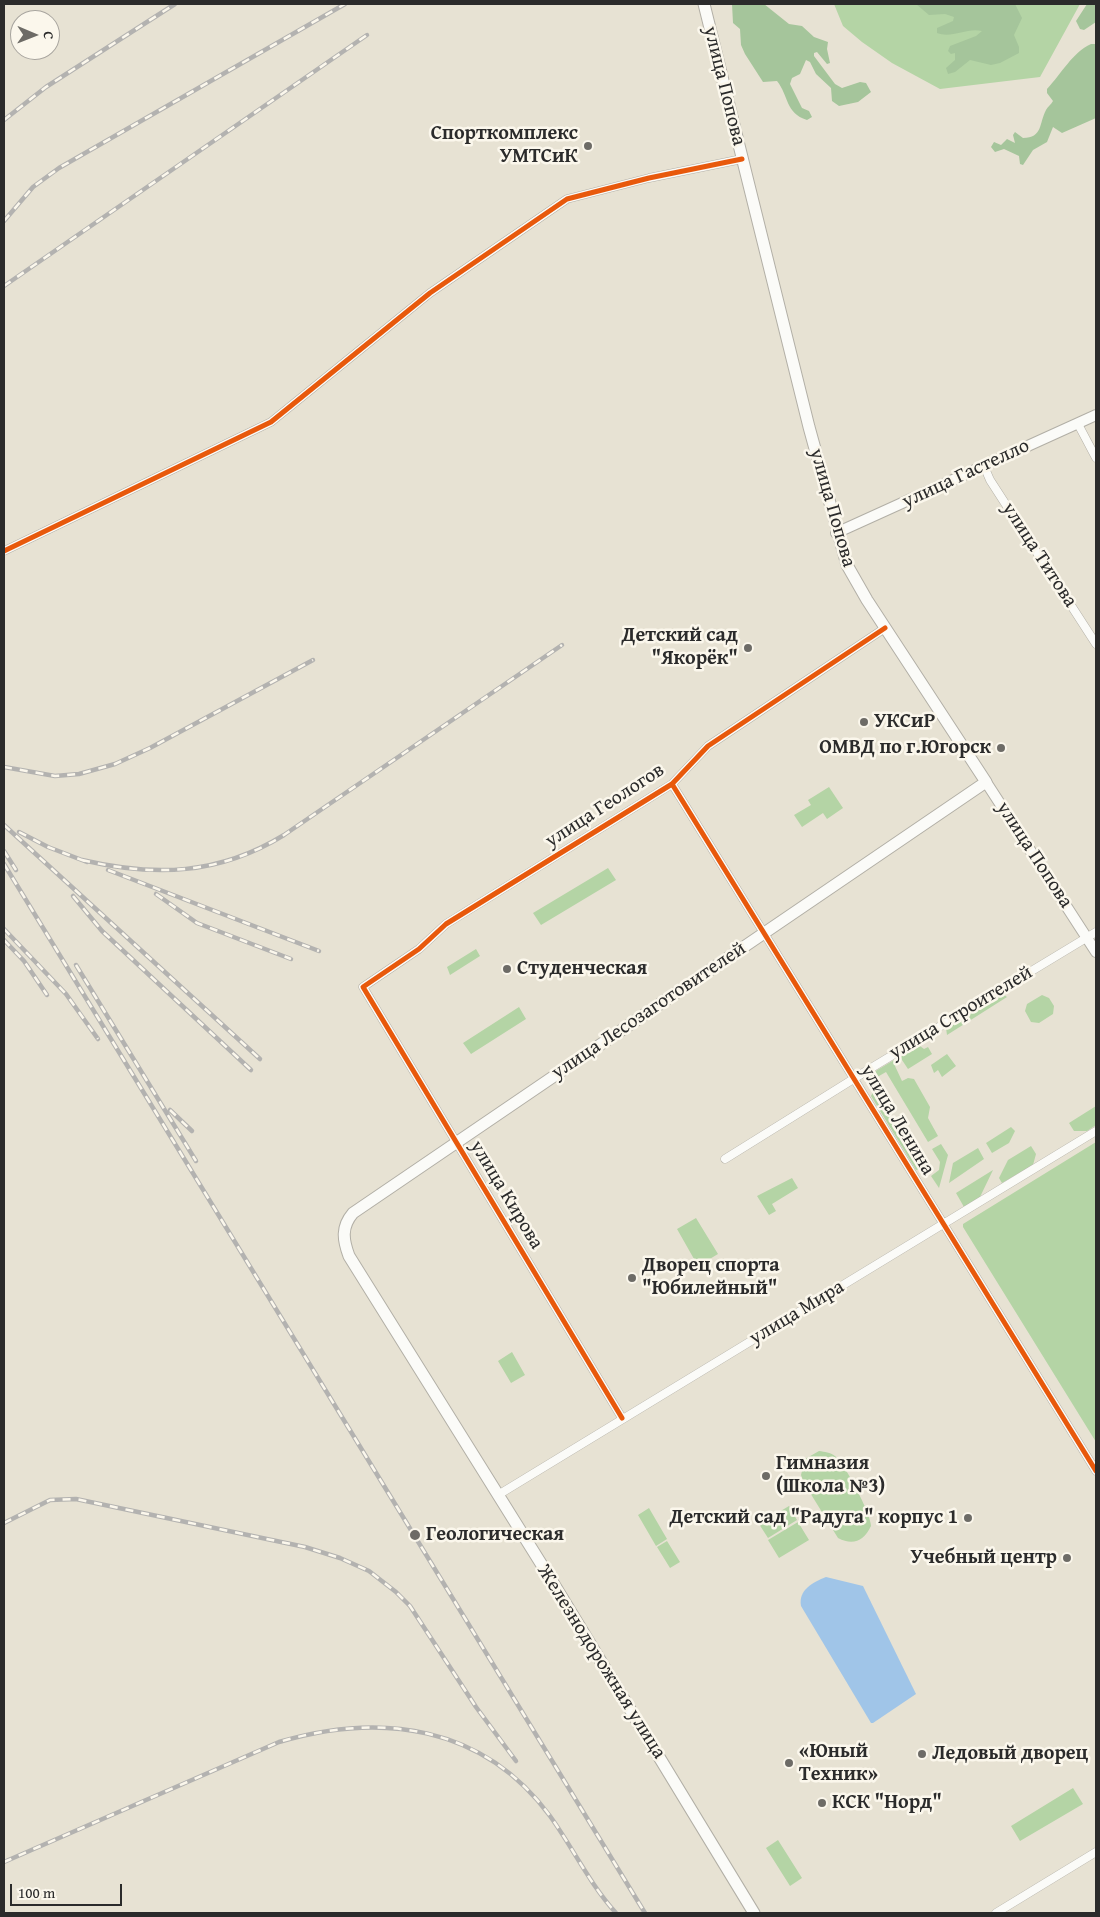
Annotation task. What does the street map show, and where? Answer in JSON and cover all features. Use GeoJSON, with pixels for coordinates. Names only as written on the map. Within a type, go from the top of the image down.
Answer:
{"type":"FeatureCollection","features":[{"type":"Feature","properties":{"kind":"main road","name":"улица Попова"},"geometry":{"type":"LineString","coordinates":[[704,4],[836,533],[852,576],[986,782]]}},
{"type":"Feature","properties":{"kind":"main road","name":"улица Лесозаготовителей"},"geometry":{"type":"LineString","coordinates":[[344,1230],[345,1223],[353,1213],[986,782]]}},
{"type":"Feature","properties":{"kind":"main road","name":"Железнодорожная улица"},"geometry":{"type":"LineString","coordinates":[[344,1230],[344,1238],[349,1256],[754,1913]]}},
{"type":"Feature","properties":{"kind":"street"},"geometry":{"type":"LineString","coordinates":[[4,551],[271,422],[430,293],[568,199],[640,180],[742,159]]}},
{"type":"Feature","properties":{"kind":"street","name":"улица Гастелло"},"geometry":{"type":"LineString","coordinates":[[836,533],[1096,415]]}},
{"type":"Feature","properties":{"kind":"street"},"geometry":{"type":"LineString","coordinates":[[1078,424],[1096,458]]}},
{"type":"Feature","properties":{"kind":"street","name":"улица Титова"},"geometry":{"type":"LineString","coordinates":[[984,466],[990,480],[1096,644]]}},
{"type":"Feature","properties":{"kind":"street","name":"улица Геологов"},"geometry":{"type":"LineString","coordinates":[[363,987],[419,949],[446,924],[672,784],[708,746],[885,628]]}},
{"type":"Feature","properties":{"kind":"street","name":"улица Попова"},"geometry":{"type":"LineString","coordinates":[[986,782],[1092,935],[1096,952]]}},
{"type":"Feature","properties":{"kind":"street","name":"улица Ленина"},"geometry":{"type":"LineString","coordinates":[[672,784],[1096,1471]]}},
{"type":"Feature","properties":{"kind":"street","name":"улица Строителей"},"geometry":{"type":"LineString","coordinates":[[725,1160],[854,1078],[1092,935]]}},
{"type":"Feature","properties":{"kind":"street","name":"улица Кирова"},"geometry":{"type":"LineString","coordinates":[[363,987],[622,1418]]}},
{"type":"Feature","properties":{"kind":"street","name":"улица Мира"},"geometry":{"type":"LineString","coordinates":[[498,1495],[1096,1131]]}},
{"type":"Feature","properties":{"kind":"street"},"geometry":{"type":"LineString","coordinates":[[996,1913],[1096,1852]]}},
{"type":"Feature","properties":{"kind":"green space"},"geometry":{"type":"Polygon","coordinates":[[[732,4],[764,4],[789,24],[802,26],[814,37],[828,42],[827,49],[830,63],[827,64],[817,52],[814,53],[814,56],[835,84],[842,88],[860,82],[866,83],[871,92],[858,102],[839,106],[832,101],[831,88],[816,74],[810,62],[806,60],[800,74],[792,78],[790,84],[802,108],[809,111],[812,117],[807,120],[800,117],[791,109],[777,81],[763,82],[745,54],[741,45],[740,29],[733,23],[732,4]]]}},
{"type":"Feature","properties":{"kind":"green space"},"geometry":{"type":"Polygon","coordinates":[[[834,4],[1080,4],[1040,77],[940,89],[892,63],[862,42],[843,26],[834,4]]]}},
{"type":"Feature","properties":{"kind":"green space"},"geometry":{"type":"Polygon","coordinates":[[[916,4],[1015,4],[1022,18],[1014,35],[1019,47],[1019,53],[1000,63],[991,65],[970,60],[955,72],[948,74],[946,68],[955,60],[955,53],[951,54],[948,51],[950,46],[976,36],[982,31],[971,30],[948,35],[937,33],[937,28],[953,21],[954,17],[945,14],[929,15],[916,4]]]}},
{"type":"Feature","properties":{"kind":"green space"},"geometry":{"type":"Polygon","coordinates":[[[1087,4],[1096,4],[1096,22],[1084,30],[1080,29],[1076,21],[1087,4]]]}},
{"type":"Feature","properties":{"kind":"green space"},"geometry":{"type":"Polygon","coordinates":[[[1091,44],[1096,44],[1096,118],[1062,133],[1053,127],[1047,142],[1033,150],[1023,165],[1020,164],[1019,156],[1004,149],[995,152],[991,147],[994,142],[1001,145],[1007,139],[1015,143],[1013,135],[1015,132],[1023,138],[1037,133],[1046,110],[1053,101],[1047,93],[1047,89],[1073,58],[1091,44]]]}},
{"type":"Feature","properties":{"kind":"green space"},"geometry":{"type":"Polygon","coordinates":[[[829,787],[843,808],[827,819],[823,813],[802,827],[794,815],[811,805],[808,800],[829,787]]]}},
{"type":"Feature","properties":{"kind":"green space"},"geometry":{"type":"Polygon","coordinates":[[[608,868],[616,880],[541,925],[533,913],[608,868]]]}},
{"type":"Feature","properties":{"kind":"green space"},"geometry":{"type":"Polygon","coordinates":[[[476,949],[480,956],[450,975],[447,967],[476,949]]]}},
{"type":"Feature","properties":{"kind":"green space"},"geometry":{"type":"Polygon","coordinates":[[[1003,994],[1007,997],[947,1035],[946,1028],[1003,994]]]}},
{"type":"Feature","properties":{"kind":"green space"},"geometry":{"type":"Polygon","coordinates":[[[1042,995],[1049,998],[1054,1006],[1053,1014],[1039,1023],[1031,1022],[1025,1011],[1027,1004],[1042,995]]]}},
{"type":"Feature","properties":{"kind":"green space"},"geometry":{"type":"Polygon","coordinates":[[[519,1007],[526,1019],[471,1054],[463,1043],[519,1007]]]}},
{"type":"Feature","properties":{"kind":"green space"},"geometry":{"type":"Polygon","coordinates":[[[920,1046],[924,1049],[928,1047],[932,1054],[908,1069],[900,1057],[920,1046]]]}},
{"type":"Feature","properties":{"kind":"green space"},"geometry":{"type":"Polygon","coordinates":[[[947,1054],[956,1066],[942,1077],[938,1070],[934,1073],[931,1065],[947,1054]]]}},
{"type":"Feature","properties":{"kind":"green space"},"geometry":{"type":"Polygon","coordinates":[[[899,1057],[901,1062],[895,1066],[902,1081],[908,1078],[914,1079],[930,1107],[928,1118],[938,1136],[928,1142],[886,1072],[872,1080],[869,1075],[899,1057]]]}},
{"type":"Feature","properties":{"kind":"green space"},"geometry":{"type":"Polygon","coordinates":[[[874,1090],[922,1168],[916,1170],[871,1096],[874,1090]]]}},
{"type":"Feature","properties":{"kind":"green space"},"geometry":{"type":"Polygon","coordinates":[[[1096,1106],[1096,1125],[1087,1131],[1074,1131],[1069,1123],[1096,1106]]]}},
{"type":"Feature","properties":{"kind":"green space"},"geometry":{"type":"Polygon","coordinates":[[[1011,1127],[1015,1131],[1009,1143],[992,1153],[986,1143],[1011,1127]]]}},
{"type":"Feature","properties":{"kind":"green space"},"geometry":{"type":"Polygon","coordinates":[[[1096,1142],[1096,1442],[963,1227],[963,1224],[1096,1142]]]}},
{"type":"Feature","properties":{"kind":"green space"},"geometry":{"type":"Polygon","coordinates":[[[941,1144],[948,1155],[939,1188],[931,1176],[939,1170],[940,1162],[932,1149],[941,1144]]]}},
{"type":"Feature","properties":{"kind":"green space"},"geometry":{"type":"Polygon","coordinates":[[[1031,1146],[1036,1154],[1033,1165],[1002,1183],[999,1178],[1008,1160],[1031,1146]]]}},
{"type":"Feature","properties":{"kind":"green space"},"geometry":{"type":"Polygon","coordinates":[[[978,1148],[984,1159],[949,1183],[953,1163],[978,1148]]]}},
{"type":"Feature","properties":{"kind":"green space"},"geometry":{"type":"Polygon","coordinates":[[[993,1170],[980,1197],[964,1207],[956,1193],[993,1170]]]}},
{"type":"Feature","properties":{"kind":"green space"},"geometry":{"type":"Polygon","coordinates":[[[792,1178],[798,1188],[772,1204],[776,1211],[769,1215],[757,1196],[792,1178]]]}},
{"type":"Feature","properties":{"kind":"green space"},"geometry":{"type":"Polygon","coordinates":[[[696,1218],[718,1254],[698,1266],[677,1229],[696,1218]]]}},
{"type":"Feature","properties":{"kind":"green space"},"geometry":{"type":"Polygon","coordinates":[[[512,1352],[525,1375],[511,1383],[498,1361],[512,1352]]]}},
{"type":"Feature","properties":{"kind":"green space"},"geometry":{"type":"Polygon","coordinates":[[[819,1451],[835,1456],[839,1461],[851,1478],[867,1511],[871,1526],[858,1541],[848,1542],[838,1538],[804,1483],[801,1475],[805,1459],[819,1451]]]}},
{"type":"Feature","properties":{"kind":"green space"},"geometry":{"type":"Polygon","coordinates":[[[789,1506],[797,1520],[768,1538],[759,1524],[789,1506]]]}},
{"type":"Feature","properties":{"kind":"green space"},"geometry":{"type":"Polygon","coordinates":[[[649,1508],[667,1539],[656,1546],[638,1515],[649,1508]]]}},
{"type":"Feature","properties":{"kind":"green space"},"geometry":{"type":"Polygon","coordinates":[[[798,1522],[809,1540],[779,1558],[768,1540],[798,1522]]]}},
{"type":"Feature","properties":{"kind":"green space"},"geometry":{"type":"Polygon","coordinates":[[[667,1541],[680,1562],[670,1568],[657,1547],[667,1541]]]}},
{"type":"Feature","properties":{"kind":"green space"},"geometry":{"type":"Polygon","coordinates":[[[1073,1788],[1083,1804],[1020,1841],[1011,1826],[1073,1788]]]}},
{"type":"Feature","properties":{"kind":"green space"},"geometry":{"type":"Polygon","coordinates":[[[778,1840],[802,1878],[790,1886],[766,1848],[778,1840]]]}},
{"type":"Feature","properties":{"kind":"water"},"geometry":{"type":"Polygon","coordinates":[[[826,1577],[863,1586],[916,1694],[873,1723],[871,1723],[801,1606],[804,1591],[816,1581],[826,1577]]]}},
{"type":"Feature","properties":{"kind":"railway"},"geometry":{"type":"LineString","coordinates":[[4,120],[46,87],[175,4]]}},
{"type":"Feature","properties":{"kind":"railway"},"geometry":{"type":"LineString","coordinates":[[4,221],[33,187],[59,168],[345,4]]}},
{"type":"Feature","properties":{"kind":"railway"},"geometry":{"type":"LineString","coordinates":[[4,286],[367,35]]}},
{"type":"Feature","properties":{"kind":"railway"},"geometry":{"type":"LineString","coordinates":[[82,860],[135,869],[186,869],[211,865],[260,848],[284,835],[562,645]]}},
{"type":"Feature","properties":{"kind":"railway"},"geometry":{"type":"LineString","coordinates":[[4,767],[55,776],[79,774],[115,764],[150,748],[313,660]]}},
{"type":"Feature","properties":{"kind":"railway"},"geometry":{"type":"LineString","coordinates":[[4,825],[260,1059]]}},
{"type":"Feature","properties":{"kind":"railway"},"geometry":{"type":"LineString","coordinates":[[19,832],[48,847],[87,862]]}},
{"type":"Feature","properties":{"kind":"railway"},"geometry":{"type":"LineString","coordinates":[[4,851],[16,870]]}},
{"type":"Feature","properties":{"kind":"railway"},"geometry":{"type":"LineString","coordinates":[[4,864],[645,1913]]}},
{"type":"Feature","properties":{"kind":"railway"},"geometry":{"type":"LineString","coordinates":[[108,870],[319,951]]}},
{"type":"Feature","properties":{"kind":"railway"},"geometry":{"type":"LineString","coordinates":[[156,894],[197,923],[291,959]]}},
{"type":"Feature","properties":{"kind":"railway"},"geometry":{"type":"LineString","coordinates":[[73,896],[102,931],[251,1070]]}},
{"type":"Feature","properties":{"kind":"railway"},"geometry":{"type":"LineString","coordinates":[[4,929],[66,994],[98,1039]]}},
{"type":"Feature","properties":{"kind":"railway"},"geometry":{"type":"LineString","coordinates":[[4,940],[24,961],[47,995]]}},
{"type":"Feature","properties":{"kind":"railway"},"geometry":{"type":"LineString","coordinates":[[76,965],[196,1161]]}},
{"type":"Feature","properties":{"kind":"railway"},"geometry":{"type":"LineString","coordinates":[[170,1110],[192,1131]]}},
{"type":"Feature","properties":{"kind":"railway"},"geometry":{"type":"LineString","coordinates":[[4,1523],[50,1500],[76,1499],[305,1547],[340,1558],[369,1571],[396,1592],[410,1606],[476,1707],[516,1761]]}},
{"type":"Feature","properties":{"kind":"railway"},"geometry":{"type":"LineString","coordinates":[[4,1862],[279,1742],[317,1733],[355,1728],[392,1728],[428,1734],[462,1745],[494,1762],[523,1785],[550,1816],[589,1878],[616,1913]]}},
{"type":"Feature","properties":{"kind":"cycle path"},"geometry":{"type":"LineString","coordinates":[[4,551],[271,422],[430,293],[567,199],[649,178],[742,159]]}},
{"type":"Feature","properties":{"kind":"cycle path"},"geometry":{"type":"LineString","coordinates":[[622,1418],[363,987],[419,949],[446,924],[672,784],[708,746],[885,628]]}},
{"type":"Feature","properties":{"kind":"cycle path"},"geometry":{"type":"LineString","coordinates":[[672,784],[1096,1471]]}},
{"type":"Feature","properties":{"kind":"place","name":"Спорткомплекс УМТСиК"},"geometry":{"type":"Point","coordinates":[588,146]}},
{"type":"Feature","properties":{"kind":"place","name":"Детский сад \"Якорёк\""},"geometry":{"type":"Point","coordinates":[748,648]}},
{"type":"Feature","properties":{"kind":"place","name":"УКСиР"},"geometry":{"type":"Point","coordinates":[864,722]}},
{"type":"Feature","properties":{"kind":"place","name":"ОМВД по г.Югорск"},"geometry":{"type":"Point","coordinates":[1001,748]}},
{"type":"Feature","properties":{"kind":"place","name":"Студенческая"},"geometry":{"type":"Point","coordinates":[507,969]}},
{"type":"Feature","properties":{"kind":"place","name":"Дворец спорта \"Юбилейный\""},"geometry":{"type":"Point","coordinates":[632,1278]}},
{"type":"Feature","properties":{"kind":"place","name":"Гимназия (Школа №3)"},"geometry":{"type":"Point","coordinates":[766,1476]}},
{"type":"Feature","properties":{"kind":"place","name":"Детский сад \"Радуга\" корпус 1"},"geometry":{"type":"Point","coordinates":[968,1518]}},
{"type":"Feature","properties":{"kind":"place","name":"Геологическая"},"geometry":{"type":"Point","coordinates":[415,1535]}},
{"type":"Feature","properties":{"kind":"place","name":"Учебный центр"},"geometry":{"type":"Point","coordinates":[1067,1558]}},
{"type":"Feature","properties":{"kind":"place","name":"Ледовый дворец"},"geometry":{"type":"Point","coordinates":[922,1754]}},
{"type":"Feature","properties":{"kind":"place","name":"«Юный Техник»"},"geometry":{"type":"Point","coordinates":[789,1763]}},
{"type":"Feature","properties":{"kind":"place","name":"КСК \"Норд\""},"geometry":{"type":"Point","coordinates":[822,1803]}}]}
